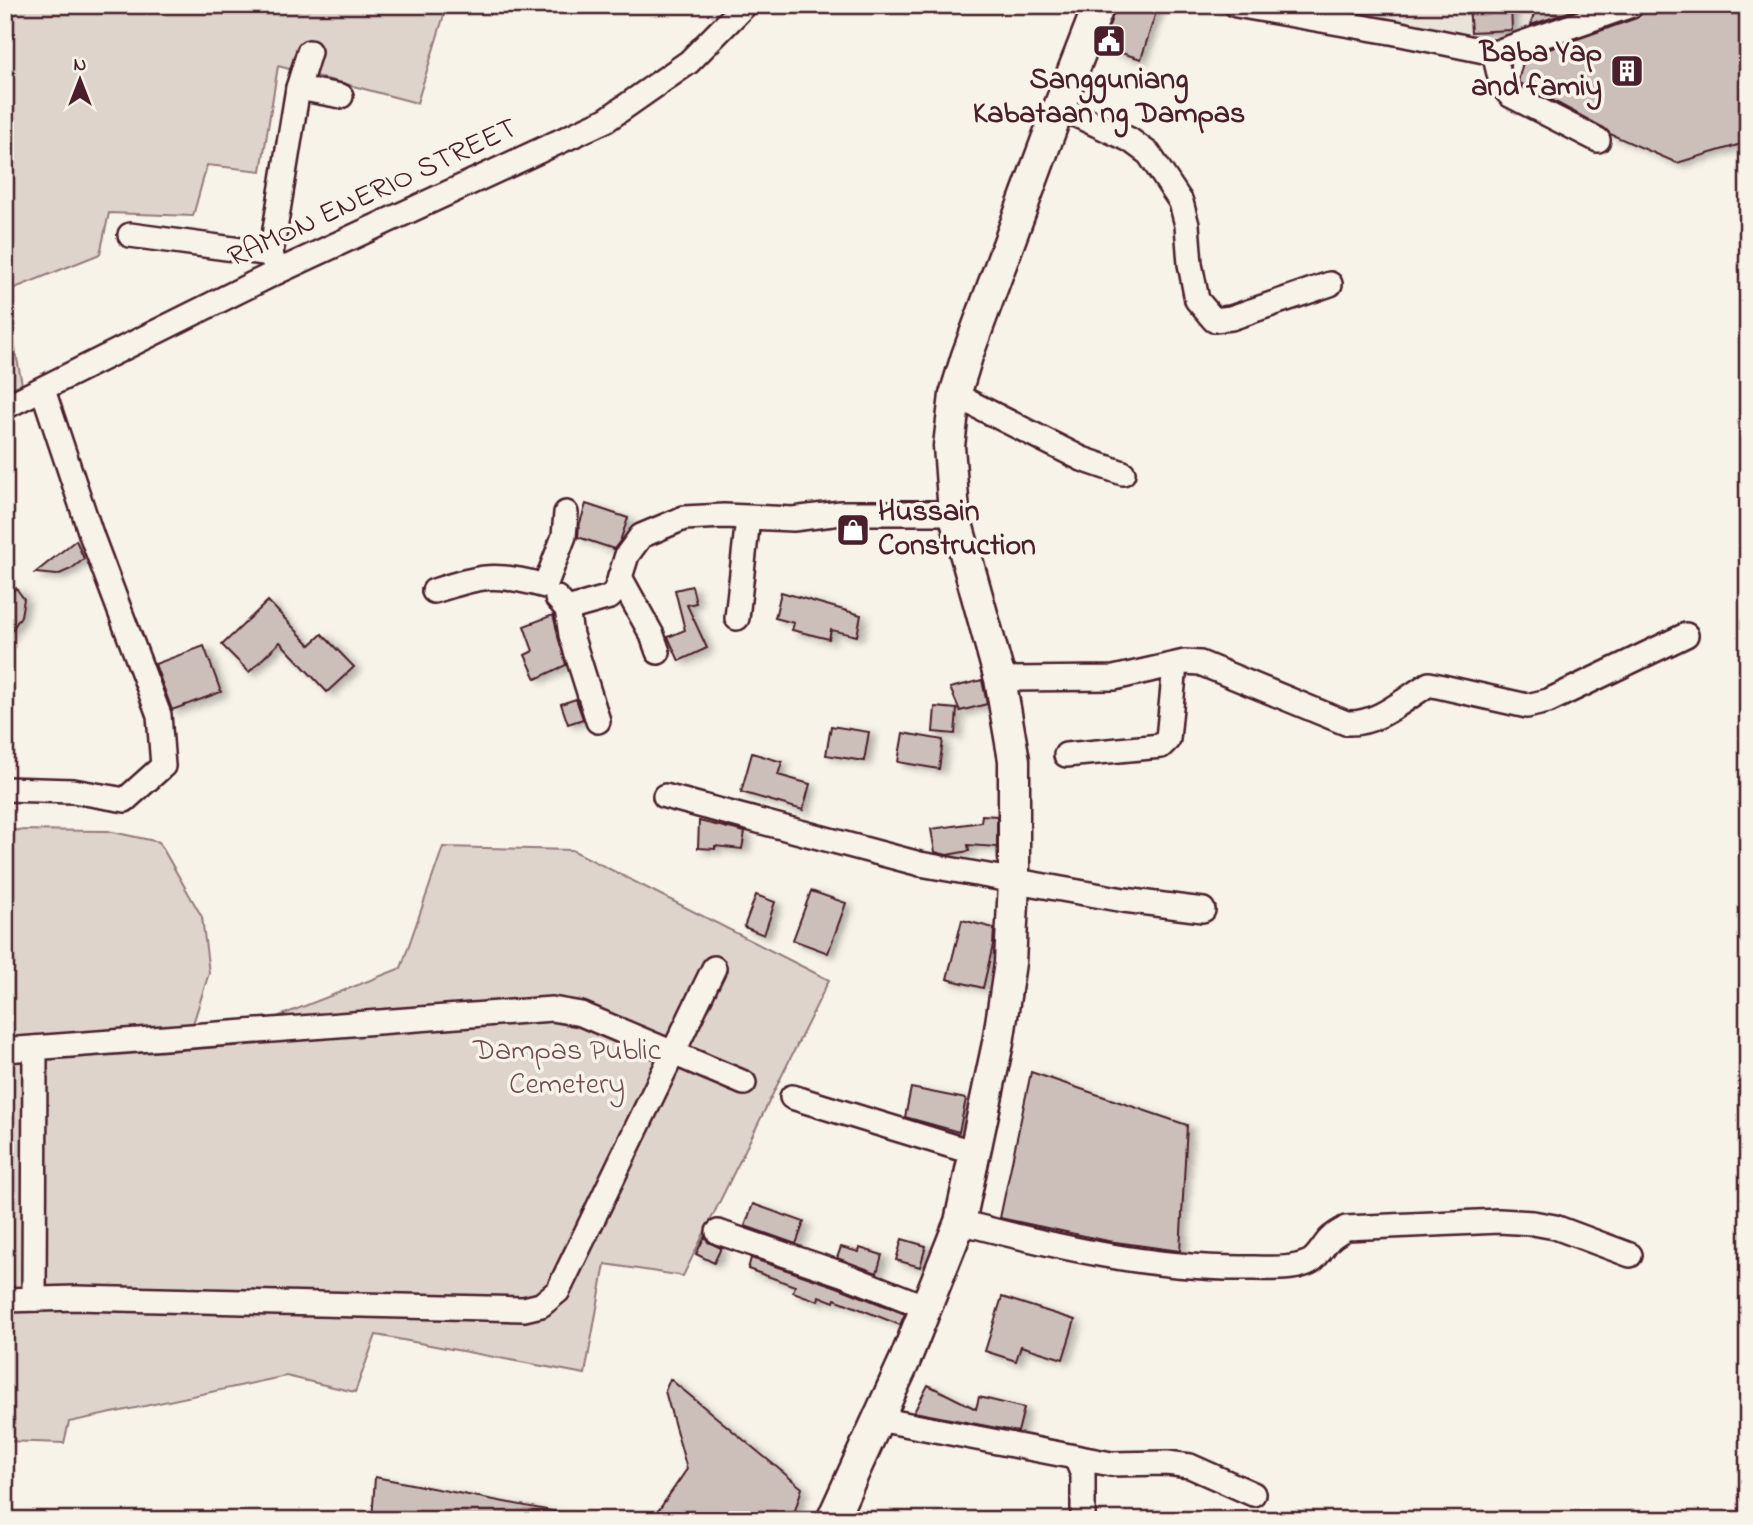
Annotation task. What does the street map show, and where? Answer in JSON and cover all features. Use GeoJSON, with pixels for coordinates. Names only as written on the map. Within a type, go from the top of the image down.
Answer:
{"type":"FeatureCollection","features":[{"type":"Feature","properties":{"kind":"main road"},"geometry":{"type":"LineString","coordinates":[[832,1520],[878,1419],[960,1222],[998,1043],[1010,963],[1014,882],[1014,760],[1000,679],[954,513],[949,446],[955,395],[1059,107],[1099,5]]}},
{"type":"Feature","properties":{"kind":"street","name":"RAMON ENERIO STREET"},"geometry":{"type":"LineString","coordinates":[[5,407],[43,390],[274,263],[606,120],[689,62],[745,5]]}},
{"type":"Feature","properties":{"kind":"street"},"geometry":{"type":"LineString","coordinates":[[1236,5],[1494,53],[1632,5]]}},
{"type":"Feature","properties":{"kind":"street"},"geometry":{"type":"LineString","coordinates":[[130,235],[274,263],[298,88],[309,52]]}},
{"type":"Feature","properties":{"kind":"street"},"geometry":{"type":"LineString","coordinates":[[1494,53],[1502,86],[1510,95],[1598,141]]}},
{"type":"Feature","properties":{"kind":"street"},"geometry":{"type":"LineString","coordinates":[[298,88],[341,96]]}},
{"type":"Feature","properties":{"kind":"street"},"geometry":{"type":"LineString","coordinates":[[1059,107],[1130,139],[1149,154],[1181,202],[1187,225],[1190,264],[1197,300],[1214,320],[1231,318],[1330,284]]}},
{"type":"Feature","properties":{"kind":"street"},"geometry":{"type":"LineString","coordinates":[[5,789],[72,791],[125,800],[163,766],[159,715],[92,537],[43,390]]}},
{"type":"Feature","properties":{"kind":"street"},"geometry":{"type":"LineString","coordinates":[[955,395],[1082,459],[1123,473]]}},
{"type":"Feature","properties":{"kind":"street"},"geometry":{"type":"LineString","coordinates":[[545,586],[564,536],[566,513]]}},
{"type":"Feature","properties":{"kind":"street"},"geometry":{"type":"LineString","coordinates":[[567,609],[610,597],[616,590],[627,555],[641,536],[684,518],[724,516],[793,519],[841,513],[954,513]]}},
{"type":"Feature","properties":{"kind":"street"},"geometry":{"type":"LineString","coordinates":[[737,618],[748,518]]}},
{"type":"Feature","properties":{"kind":"street"},"geometry":{"type":"LineString","coordinates":[[434,591],[473,578],[496,575],[545,586],[567,609],[571,635],[598,721]]}},
{"type":"Feature","properties":{"kind":"street"},"geometry":{"type":"LineString","coordinates":[[620,578],[652,635],[658,652]]}},
{"type":"Feature","properties":{"kind":"street"},"geometry":{"type":"LineString","coordinates":[[1000,679],[1114,678],[1185,662],[1200,663],[1346,723],[1357,724],[1377,718],[1429,684],[1527,706],[1548,701],[1686,635]]}},
{"type":"Feature","properties":{"kind":"street"},"geometry":{"type":"LineString","coordinates":[[1066,755],[1161,746],[1168,739],[1175,665]]}},
{"type":"Feature","properties":{"kind":"street"},"geometry":{"type":"LineString","coordinates":[[665,796],[920,864],[1124,900],[1203,910]]}},
{"type":"Feature","properties":{"kind":"street"},"geometry":{"type":"LineString","coordinates":[[5,1300],[76,1298],[524,1310],[541,1305],[558,1292],[714,968]]}},
{"type":"Feature","properties":{"kind":"street"},"geometry":{"type":"LineString","coordinates":[[5,1050],[552,1009],[581,1014],[744,1083]]}},
{"type":"Feature","properties":{"kind":"street"},"geometry":{"type":"LineString","coordinates":[[34,1048],[34,1299]]}},
{"type":"Feature","properties":{"kind":"street"},"geometry":{"type":"LineString","coordinates":[[792,1097],[975,1153]]}},
{"type":"Feature","properties":{"kind":"street"},"geometry":{"type":"LineString","coordinates":[[960,1222],[1097,1254],[1176,1266],[1219,1269],[1294,1268],[1310,1262],[1331,1238],[1346,1228],[1499,1222],[1555,1227],[1630,1255]]}},
{"type":"Feature","properties":{"kind":"street"},"geometry":{"type":"LineString","coordinates":[[718,1232],[842,1274],[926,1307]]}},
{"type":"Feature","properties":{"kind":"street"},"geometry":{"type":"LineString","coordinates":[[878,1419],[1111,1464],[1167,1463],[1190,1466],[1253,1494]]}},
{"type":"Feature","properties":{"kind":"street"},"geometry":{"type":"LineString","coordinates":[[1076,1458],[1083,1475],[1083,1520]]}},
{"type":"Feature","properties":{"kind":"shaded area"},"geometry":{"type":"Polygon","coordinates":[[[1290,5],[1536,5],[1530,30],[1503,38],[1290,5]]]}},
{"type":"Feature","properties":{"kind":"green space"},"geometry":{"type":"Polygon","coordinates":[[[5,5],[447,5],[417,103],[278,66],[261,171],[207,165],[193,216],[109,213],[100,254],[5,292],[5,5]]]}},
{"type":"Feature","properties":{"kind":"green space"},"geometry":{"type":"Polygon","coordinates":[[[5,297],[22,384],[5,390],[5,297]]]}},
{"type":"Feature","properties":{"kind":"green space","name":"Dampas Public Cemetery"},"geometry":{"type":"Polygon","coordinates":[[[5,830],[108,831],[159,842],[202,917],[209,973],[192,1027],[244,1030],[401,968],[443,847],[572,850],[829,980],[683,1276],[605,1264],[585,1374],[376,1335],[355,1392],[286,1376],[69,1422],[64,1443],[5,1441],[5,830]]]}},
{"type":"Feature","properties":{"kind":"building"},"geometry":{"type":"Polygon","coordinates":[[[1116,5],[1144,5],[1157,9],[1141,59],[1102,47],[1116,5]]]}},
{"type":"Feature","properties":{"kind":"building"},"geometry":{"type":"Polygon","coordinates":[[[1511,5],[1512,30],[1471,32],[1469,6],[1511,5]]]}},
{"type":"Feature","properties":{"kind":"building"},"geometry":{"type":"Polygon","coordinates":[[[1536,5],[1589,5],[1531,25],[1536,5]]]}},
{"type":"Feature","properties":{"kind":"building","name":"Baba Yap and famiy"},"geometry":{"type":"Polygon","coordinates":[[[1660,5],[1748,5],[1748,142],[1677,163],[1610,134],[1604,128],[1518,82],[1524,58],[1637,18],[1645,9],[1660,5]]]}},
{"type":"Feature","properties":{"kind":"building"},"geometry":{"type":"Polygon","coordinates":[[[586,504],[628,518],[620,541],[614,549],[578,537],[586,504]]]}},
{"type":"Feature","properties":{"kind":"building"},"geometry":{"type":"Polygon","coordinates":[[[76,540],[84,559],[57,575],[35,573],[76,540]]]}},
{"type":"Feature","properties":{"kind":"building"},"geometry":{"type":"Polygon","coordinates":[[[692,586],[696,603],[687,605],[707,648],[679,661],[668,637],[685,630],[675,590],[692,586]]]}},
{"type":"Feature","properties":{"kind":"building"},"geometry":{"type":"Polygon","coordinates":[[[16,588],[24,599],[21,616],[5,641],[5,597],[16,588]]]}},
{"type":"Feature","properties":{"kind":"building"},"geometry":{"type":"Polygon","coordinates":[[[781,592],[861,615],[857,636],[831,630],[829,639],[792,630],[794,623],[775,618],[781,592]]]}},
{"type":"Feature","properties":{"kind":"building"},"geometry":{"type":"Polygon","coordinates":[[[268,601],[310,645],[322,634],[354,667],[327,692],[280,642],[249,672],[222,645],[268,601]]]}},
{"type":"Feature","properties":{"kind":"building"},"geometry":{"type":"Polygon","coordinates":[[[553,615],[566,665],[536,679],[525,655],[533,651],[524,626],[553,615]]]}},
{"type":"Feature","properties":{"kind":"building"},"geometry":{"type":"Polygon","coordinates":[[[204,646],[221,692],[172,710],[155,664],[204,646]]]}},
{"type":"Feature","properties":{"kind":"building"},"geometry":{"type":"Polygon","coordinates":[[[982,680],[987,704],[960,711],[950,688],[982,680]]]}},
{"type":"Feature","properties":{"kind":"building"},"geometry":{"type":"Polygon","coordinates":[[[576,699],[583,719],[568,724],[561,704],[576,699]]]}},
{"type":"Feature","properties":{"kind":"building"},"geometry":{"type":"Polygon","coordinates":[[[935,707],[957,709],[955,734],[933,732],[935,707]]]}},
{"type":"Feature","properties":{"kind":"building"},"geometry":{"type":"Polygon","coordinates":[[[831,726],[869,732],[864,761],[826,755],[831,726]]]}},
{"type":"Feature","properties":{"kind":"building"},"geometry":{"type":"Polygon","coordinates":[[[903,733],[943,740],[939,769],[898,762],[903,733]]]}},
{"type":"Feature","properties":{"kind":"building"},"geometry":{"type":"Polygon","coordinates":[[[752,753],[782,762],[778,775],[810,784],[803,810],[741,792],[752,753]]]}},
{"type":"Feature","properties":{"kind":"building"},"geometry":{"type":"Polygon","coordinates":[[[982,815],[997,816],[997,847],[968,845],[969,851],[947,855],[935,852],[931,829],[981,822],[982,815]]]}},
{"type":"Feature","properties":{"kind":"building"},"geometry":{"type":"Polygon","coordinates":[[[699,821],[745,832],[742,849],[715,846],[715,849],[698,848],[699,821]]]}},
{"type":"Feature","properties":{"kind":"building"},"geometry":{"type":"Polygon","coordinates":[[[811,891],[846,903],[828,953],[793,940],[811,891]]]}},
{"type":"Feature","properties":{"kind":"building"},"geometry":{"type":"Polygon","coordinates":[[[756,895],[775,902],[764,935],[744,927],[756,895]]]}},
{"type":"Feature","properties":{"kind":"building"},"geometry":{"type":"Polygon","coordinates":[[[962,920],[994,928],[983,988],[947,979],[962,920]]]}},
{"type":"Feature","properties":{"kind":"building"},"geometry":{"type":"Polygon","coordinates":[[[1031,1072],[1187,1125],[1180,1251],[1108,1241],[1000,1218],[1031,1072]]]}},
{"type":"Feature","properties":{"kind":"building"},"geometry":{"type":"Polygon","coordinates":[[[911,1088],[966,1099],[959,1132],[905,1117],[911,1088]]]}},
{"type":"Feature","properties":{"kind":"building"},"geometry":{"type":"Polygon","coordinates":[[[753,1204],[804,1222],[796,1244],[745,1226],[753,1204]]]}},
{"type":"Feature","properties":{"kind":"building"},"geometry":{"type":"Polygon","coordinates":[[[705,1236],[708,1242],[721,1248],[714,1263],[696,1254],[705,1236]]]}},
{"type":"Feature","properties":{"kind":"building"},"geometry":{"type":"Polygon","coordinates":[[[902,1239],[926,1246],[920,1267],[896,1260],[902,1239]]]}},
{"type":"Feature","properties":{"kind":"building"},"geometry":{"type":"Polygon","coordinates":[[[841,1247],[859,1252],[860,1248],[882,1255],[877,1273],[837,1258],[841,1247]]]}},
{"type":"Feature","properties":{"kind":"building"},"geometry":{"type":"Polygon","coordinates":[[[751,1258],[837,1287],[905,1314],[900,1325],[835,1299],[834,1302],[819,1296],[818,1301],[793,1292],[795,1286],[748,1269],[751,1258]]]}},
{"type":"Feature","properties":{"kind":"building"},"geometry":{"type":"Polygon","coordinates":[[[1002,1297],[1075,1320],[1063,1359],[1021,1346],[1016,1361],[985,1351],[1002,1297]]]}},
{"type":"Feature","properties":{"kind":"building"},"geometry":{"type":"Polygon","coordinates":[[[670,1379],[802,1488],[792,1520],[652,1520],[687,1469],[665,1391],[670,1379]]]}},
{"type":"Feature","properties":{"kind":"building"},"geometry":{"type":"Polygon","coordinates":[[[928,1385],[976,1409],[979,1397],[1024,1408],[1018,1432],[914,1412],[928,1385]]]}},
{"type":"Feature","properties":{"kind":"building"},"geometry":{"type":"Polygon","coordinates":[[[375,1477],[562,1513],[561,1520],[372,1520],[375,1477]]]}},
{"type":"Feature","properties":{"kind":"place","name":"Sangguniang Kabataan ng Dampas"},"geometry":{"type":"Point","coordinates":[1109,41]}},
{"type":"Feature","properties":{"kind":"place","name":"Baba Yap and famiy"},"geometry":{"type":"Point","coordinates":[1627,71]}},
{"type":"Feature","properties":{"kind":"place","name":"Hussain Construction"},"geometry":{"type":"Point","coordinates":[853,530]}}]}
